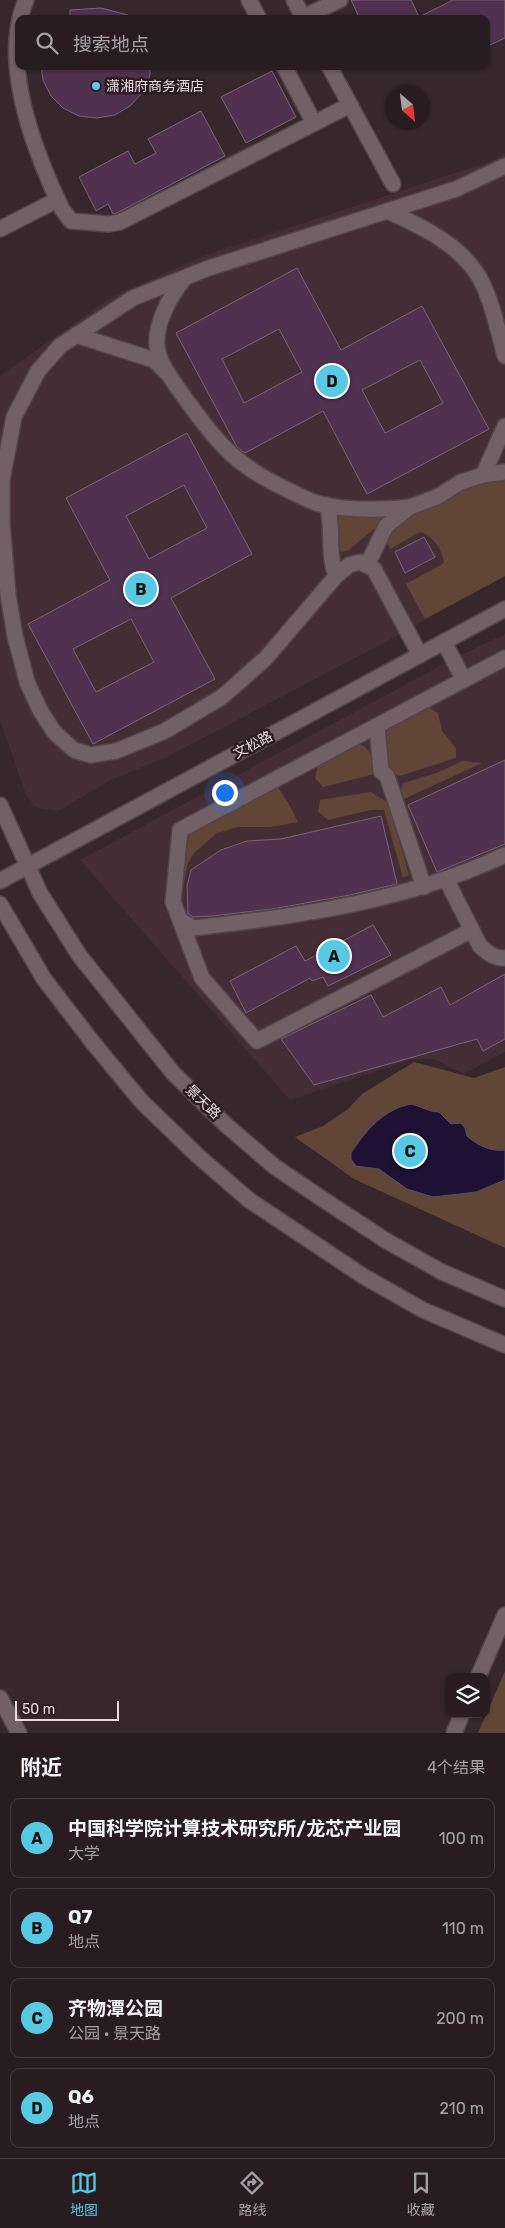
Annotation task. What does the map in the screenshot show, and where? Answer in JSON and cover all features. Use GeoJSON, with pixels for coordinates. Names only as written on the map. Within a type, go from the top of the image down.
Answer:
{"type":"FeatureCollection","features":[{"type":"Feature","properties":{"kind":"street"},"geometry":{"type":"LineString","coordinates":[[16,15],[26,0]]}},
{"type":"Feature","properties":{"kind":"street"},"geometry":{"type":"LineString","coordinates":[[249,0],[257,15]]}},
{"type":"Feature","properties":{"kind":"street"},"geometry":{"type":"LineString","coordinates":[[294,0],[302,15]]}},
{"type":"Feature","properties":{"kind":"street"},"geometry":{"type":"LineString","coordinates":[[310,15],[340,0]]}},
{"type":"Feature","properties":{"kind":"street"},"geometry":{"type":"LineString","coordinates":[[15,17],[9,30],[4,53],[7,84],[15,109],[57,200],[71,221],[109,224],[120,222],[350,105]]}},
{"type":"Feature","properties":{"kind":"street"},"geometry":{"type":"LineString","coordinates":[[286,70],[314,123]]}},
{"type":"Feature","properties":{"kind":"street"},"geometry":{"type":"LineString","coordinates":[[331,70],[393,184]]}},
{"type":"Feature","properties":{"kind":"street"},"geometry":{"type":"LineString","coordinates":[[420,655],[374,569],[360,562],[349,565],[336,576],[266,658],[222,697],[165,731],[109,753],[82,754],[65,743],[46,720],[27,682],[15,636],[8,594],[2,523],[2,480],[14,417],[38,371],[60,346],[132,298],[209,268],[456,189],[505,166]]}},
{"type":"Feature","properties":{"kind":"street"},"geometry":{"type":"LineString","coordinates":[[0,229],[57,200]]}},
{"type":"Feature","properties":{"kind":"street"},"geometry":{"type":"LineString","coordinates":[[387,211],[419,225],[447,243],[468,263],[485,288],[505,356]]}},
{"type":"Feature","properties":{"kind":"street"},"geometry":{"type":"LineString","coordinates":[[167,373],[158,351],[159,332],[163,316],[176,288],[185,278]]}},
{"type":"Feature","properties":{"kind":"street"},"geometry":{"type":"LineString","coordinates":[[76,335],[154,360],[167,373],[218,443],[241,464],[275,484],[318,504],[384,510],[410,507],[437,497],[461,482],[483,475],[505,472]]}},
{"type":"Feature","properties":{"kind":"street"},"geometry":{"type":"LineString","coordinates":[[483,475],[505,426]]}},
{"type":"Feature","properties":{"kind":"street"},"geometry":{"type":"LineString","coordinates":[[327,505],[332,530],[331,564],[336,576]]}},
{"type":"Feature","properties":{"kind":"street"},"geometry":{"type":"LineString","coordinates":[[367,565],[386,526],[410,507]]}},
{"type":"Feature","properties":{"kind":"street","name":"文松路"},"geometry":{"type":"LineString","coordinates":[[0,881],[505,609]]}},
{"type":"Feature","properties":{"kind":"street"},"geometry":{"type":"LineString","coordinates":[[444,642],[464,680]]}},
{"type":"Feature","properties":{"kind":"street"},"geometry":{"type":"LineString","coordinates":[[472,930],[257,1041],[202,978],[173,902],[180,830],[505,658]]}},
{"type":"Feature","properties":{"kind":"street"},"geometry":{"type":"LineString","coordinates":[[377,726],[380,771],[387,776],[424,887]]}},
{"type":"Feature","properties":{"kind":"street","name":"景天路"},"geometry":{"type":"LineString","coordinates":[[0,806],[40,893],[80,955],[127,1018],[173,1073],[226,1125],[275,1166],[385,1240],[442,1272],[505,1299]]}},
{"type":"Feature","properties":{"kind":"street"},"geometry":{"type":"LineString","coordinates":[[180,920],[193,928],[294,917],[387,898],[446,879],[505,855]]}},
{"type":"Feature","properties":{"kind":"street"},"geometry":{"type":"LineString","coordinates":[[446,879],[480,946],[489,954],[505,958]]}},
{"type":"Feature","properties":{"kind":"street"},"geometry":{"type":"LineString","coordinates":[[0,904],[44,979],[94,1044],[142,1102],[198,1156],[249,1200],[363,1276],[423,1310],[505,1345]]}},
{"type":"Feature","properties":{"kind":"street"},"geometry":{"type":"LineString","coordinates":[[480,1673],[505,1614]]}},
{"type":"Feature","properties":{"kind":"street"},"geometry":{"type":"LineString","coordinates":[[0,1698],[19,1733]]}},
{"type":"Feature","properties":{"kind":"street"},"geometry":{"type":"LineString","coordinates":[[454,1733],[460,1718]]}},
{"type":"Feature","properties":{"kind":"shaded area"},"geometry":{"type":"Polygon","coordinates":[[[505,153],[505,576],[393,638],[167,757],[111,780],[58,811],[35,807],[26,795],[0,720],[0,376],[113,296],[209,254],[495,160],[505,153]]]}},
{"type":"Feature","properties":{"kind":"shaded area"},"geometry":{"type":"Polygon","coordinates":[[[505,478],[505,576],[425,619],[406,584],[444,563],[442,554],[429,536],[420,532],[390,549],[387,542],[389,532],[416,513],[444,498],[474,486],[505,478]]]}},
{"type":"Feature","properties":{"kind":"shaded area"},"geometry":{"type":"Polygon","coordinates":[[[337,515],[380,515],[382,522],[349,550],[341,552],[337,538],[337,515]]]}},
{"type":"Feature","properties":{"kind":"shaded area"},"geometry":{"type":"Polygon","coordinates":[[[505,634],[505,1052],[464,1074],[433,1059],[412,1059],[290,1100],[80,860],[453,659],[505,634]]]}},
{"type":"Feature","properties":{"kind":"shaded area"},"geometry":{"type":"Polygon","coordinates":[[[428,707],[438,713],[442,731],[456,748],[456,758],[400,776],[389,771],[382,733],[428,707]]]}},
{"type":"Feature","properties":{"kind":"shaded area"},"geometry":{"type":"Polygon","coordinates":[[[358,743],[369,752],[374,774],[323,787],[315,778],[318,766],[358,743]]]}},
{"type":"Feature","properties":{"kind":"shaded area"},"geometry":{"type":"Polygon","coordinates":[[[462,761],[482,763],[404,799],[401,790],[403,783],[437,773],[462,761]]]}},
{"type":"Feature","properties":{"kind":"shaded area"},"geometry":{"type":"Polygon","coordinates":[[[277,786],[298,822],[271,827],[238,827],[217,833],[193,854],[187,865],[181,902],[178,894],[189,835],[277,786]]]}},
{"type":"Feature","properties":{"kind":"shaded area"},"geometry":{"type":"Polygon","coordinates":[[[371,792],[388,803],[409,875],[403,878],[384,810],[371,810],[328,820],[318,812],[320,800],[371,792]]]}},
{"type":"Feature","properties":{"kind":"shaded area"},"geometry":{"type":"Polygon","coordinates":[[[414,1062],[474,1078],[505,1067],[505,1248],[354,1179],[295,1137],[323,1126],[348,1109],[362,1094],[414,1062]]]}},
{"type":"Feature","properties":{"kind":"shaded area"},"geometry":{"type":"Polygon","coordinates":[[[412,1104],[439,1112],[451,1124],[461,1123],[465,1128],[467,1136],[480,1145],[489,1149],[505,1150],[505,1180],[476,1192],[433,1197],[407,1189],[379,1169],[356,1166],[351,1159],[351,1153],[369,1129],[393,1110],[412,1104]]]}},
{"type":"Feature","properties":{"kind":"shaded area"},"geometry":{"type":"Polygon","coordinates":[[[505,1671],[505,1733],[478,1733],[485,1718],[490,1718],[490,1705],[505,1671]]]}},
{"type":"Feature","properties":{"kind":"building"},"geometry":{"type":"Polygon","coordinates":[[[351,0],[411,0],[418,15],[358,15],[351,0]]]}},
{"type":"Feature","properties":{"kind":"building"},"geometry":{"type":"Polygon","coordinates":[[[453,0],[505,0],[505,38],[490,45],[490,15],[423,15],[453,0]]]}},
{"type":"Feature","properties":{"kind":"building"},"geometry":{"type":"Polygon","coordinates":[[[101,8],[128,15],[70,15],[70,10],[101,8]]]}},
{"type":"Feature","properties":{"kind":"building","name":"潇湘府商务酒店"},"geometry":{"type":"Polygon","coordinates":[[[42,70],[150,70],[150,75],[143,92],[130,106],[115,115],[97,118],[79,116],[63,108],[51,96],[43,80],[42,70]]]}},
{"type":"Feature","properties":{"kind":"building"},"geometry":{"type":"Polygon","coordinates":[[[272,71],[296,117],[246,143],[221,97],[272,71]]]}},
{"type":"Feature","properties":{"kind":"building"},"geometry":{"type":"Polygon","coordinates":[[[201,111],[225,156],[117,213],[113,214],[108,204],[96,211],[79,177],[128,151],[135,164],[156,153],[148,139],[201,111]]]}},
{"type":"Feature","properties":{"kind":"building"},"geometry":{"type":"Polygon","coordinates":[[[297,268],[341,350],[422,306],[489,429],[367,494],[323,411],[245,453],[237,447],[176,333],[297,268]],[[279,329],[222,359],[244,403],[302,372],[279,329]],[[420,360],[362,390],[385,433],[443,403],[420,360]]]}},
{"type":"Feature","properties":{"kind":"building"},"geometry":{"type":"Polygon","coordinates":[[[187,433],[252,554],[171,598],[215,679],[93,744],[28,624],[110,580],[66,498],[187,433]],[[184,485],[126,516],[149,559],[207,528],[184,485]],[[131,619],[73,649],[96,692],[154,662],[131,619]]]}},
{"type":"Feature","properties":{"kind":"building"},"geometry":{"type":"Polygon","coordinates":[[[424,537],[435,557],[405,573],[395,552],[424,537]]]}},
{"type":"Feature","properties":{"kind":"building"},"geometry":{"type":"Polygon","coordinates":[[[505,760],[505,844],[437,872],[408,805],[505,760]]]}},
{"type":"Feature","properties":{"kind":"building"},"geometry":{"type":"Polygon","coordinates":[[[381,816],[397,884],[350,895],[272,909],[212,916],[193,917],[188,914],[187,886],[191,870],[221,850],[247,841],[281,839],[381,816]]]}},
{"type":"Feature","properties":{"kind":"building"},"geometry":{"type":"Polygon","coordinates":[[[373,925],[391,955],[328,986],[323,977],[312,981],[310,978],[246,1013],[230,981],[296,946],[305,961],[373,925]]]}},
{"type":"Feature","properties":{"kind":"building"},"geometry":{"type":"Polygon","coordinates":[[[505,974],[505,1039],[483,1051],[477,1039],[314,1085],[281,1039],[371,995],[383,1017],[441,987],[450,1005],[505,974]]]}},
{"type":"Feature","properties":{"kind":"place","name":"潇湘府商务酒店"},"geometry":{"type":"Point","coordinates":[96,86]}},
{"type":"Feature","properties":{"kind":"place","name":"Q6"},"geometry":{"type":"Point","coordinates":[332,381]}},
{"type":"Feature","properties":{"kind":"place","name":"Q7"},"geometry":{"type":"Point","coordinates":[141,589]}},
{"type":"Feature","properties":{"kind":"place","name":"中国科学院计算技术研究所/龙芯产业园"},"geometry":{"type":"Point","coordinates":[334,956]}},
{"type":"Feature","properties":{"kind":"place","name":"齐物潭公园"},"geometry":{"type":"Point","coordinates":[410,1151]}}]}
